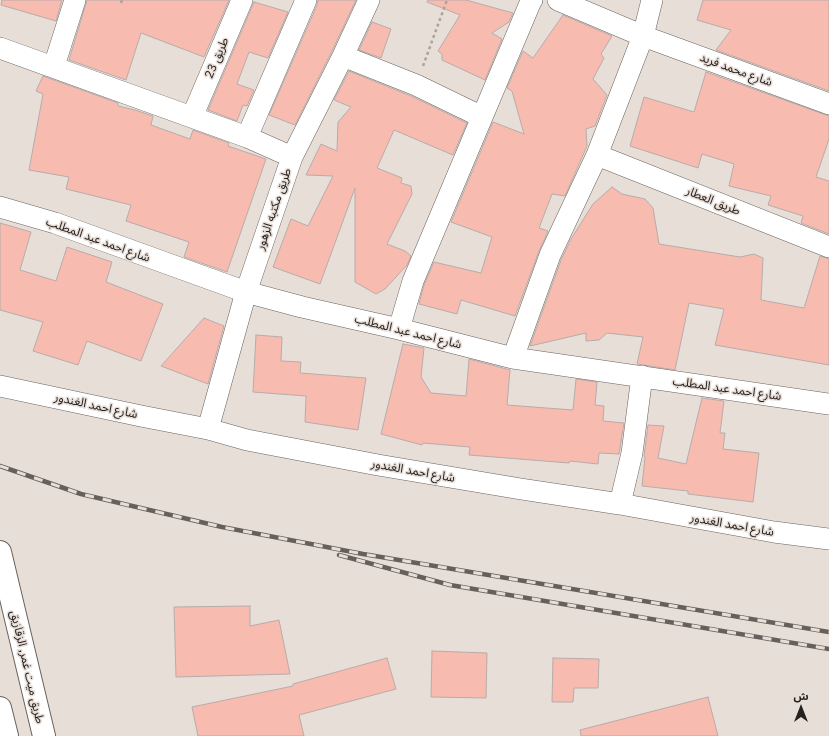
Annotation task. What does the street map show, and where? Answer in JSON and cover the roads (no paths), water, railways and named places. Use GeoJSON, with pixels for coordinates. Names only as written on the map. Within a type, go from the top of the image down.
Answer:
{"type":"FeatureCollection","features":[{"type":"Feature","properties":{"kind":"highway","name":"طريق ميت غمر, الزقازيق"},"geometry":{"type":"LineString","coordinates":[[0,552],[44,736]]}},
{"type":"Feature","properties":{"kind":"highway"},"geometry":{"type":"LineString","coordinates":[[0,708],[7,736]]}},
{"type":"Feature","properties":{"kind":"street"},"geometry":{"type":"LineString","coordinates":[[54,66],[75,0]]}},
{"type":"Feature","properties":{"kind":"street","name":"طريق 23"},"geometry":{"type":"LineString","coordinates":[[192,117],[242,0]]}},
{"type":"Feature","properties":{"kind":"street"},"geometry":{"type":"LineString","coordinates":[[247,137],[306,0]]}},
{"type":"Feature","properties":{"kind":"street","name":"طريق مكتبه الزهور"},"geometry":{"type":"LineString","coordinates":[[208,429],[246,292],[292,157],[343,56],[369,0]]}},
{"type":"Feature","properties":{"kind":"street"},"geometry":{"type":"LineString","coordinates":[[399,329],[413,281],[532,0]]}},
{"type":"Feature","properties":{"kind":"street","name":"شارع محمد فريد"},"geometry":{"type":"LineString","coordinates":[[558,0],[643,36],[829,104]]}},
{"type":"Feature","properties":{"kind":"street"},"geometry":{"type":"LineString","coordinates":[[513,358],[550,255],[597,155],[643,36],[652,0]]}},
{"type":"Feature","properties":{"kind":"street"},"geometry":{"type":"LineString","coordinates":[[0,48],[54,66],[247,137],[292,157]]}},
{"type":"Feature","properties":{"kind":"street"},"geometry":{"type":"LineString","coordinates":[[343,56],[416,85],[482,117]]}},
{"type":"Feature","properties":{"kind":"street","name":"طريق العطار"},"geometry":{"type":"LineString","coordinates":[[597,155],[829,247]]}},
{"type":"Feature","properties":{"kind":"street","name":"شارع احمد عبد المطلب"},"geometry":{"type":"LineString","coordinates":[[0,207],[55,224],[246,292],[513,358],[829,404]]}},
{"type":"Feature","properties":{"kind":"street"},"geometry":{"type":"LineString","coordinates":[[620,504],[632,453],[642,376]]}},
{"type":"Feature","properties":{"kind":"street","name":"شارع احمد الغندور"},"geometry":{"type":"LineString","coordinates":[[0,386],[208,429],[247,440],[378,465],[620,504],[774,532],[829,539]]}},
{"type":"Feature","properties":{"kind":"railway"},"geometry":{"type":"LineString","coordinates":[[0,466],[81,494],[222,527],[363,554],[829,632]]}},
{"type":"Feature","properties":{"kind":"railway"},"geometry":{"type":"LineString","coordinates":[[339,555],[450,585],[829,649]]}}]}
